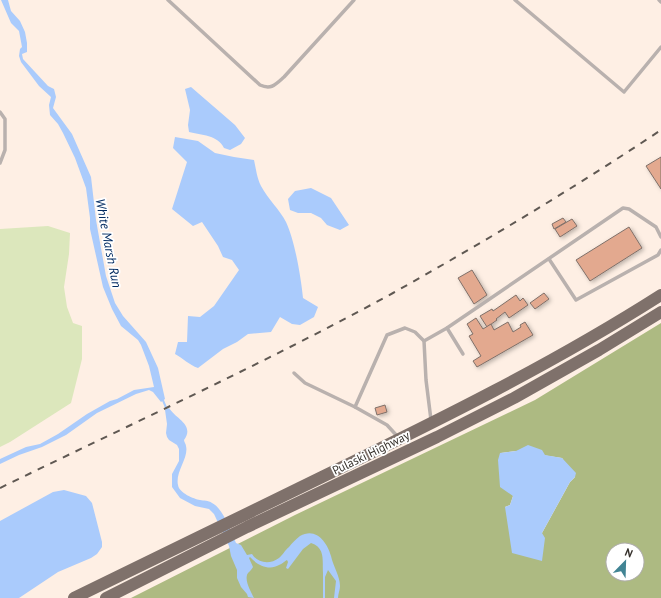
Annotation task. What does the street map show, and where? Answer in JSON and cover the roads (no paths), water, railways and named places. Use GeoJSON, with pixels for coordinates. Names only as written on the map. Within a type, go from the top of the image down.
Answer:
{"type":"FeatureCollection","features":[{"type":"Feature","properties":{"kind":"highway","name":"Pulaski Highway"},"geometry":{"type":"LineString","coordinates":[[74,598],[432,423],[571,350],[661,295]]}},
{"type":"Feature","properties":{"kind":"highway","name":"Pulaski Highway"},"geometry":{"type":"LineString","coordinates":[[106,598],[247,527],[437,437],[551,378],[661,312]]}},
{"type":"Feature","properties":{"kind":"lane"},"geometry":{"type":"LineString","coordinates":[[168,0],[260,85],[270,88],[284,77],[354,0]]}},
{"type":"Feature","properties":{"kind":"lane"},"geometry":{"type":"LineString","coordinates":[[515,0],[624,92],[661,47]]}},
{"type":"Feature","properties":{"kind":"lane"},"geometry":{"type":"LineString","coordinates":[[0,112],[5,119],[5,150],[0,163]]}},
{"type":"Feature","properties":{"kind":"lane"},"geometry":{"type":"LineString","coordinates":[[424,341],[447,328],[623,208],[629,209],[638,214],[656,227],[661,237]]}},
{"type":"Feature","properties":{"kind":"lane"},"geometry":{"type":"LineString","coordinates":[[549,258],[576,300],[658,255],[661,250]]}},
{"type":"Feature","properties":{"kind":"lane"},"geometry":{"type":"LineString","coordinates":[[356,407],[387,334],[405,328],[415,332],[424,341],[426,380],[432,423],[437,437]]}},
{"type":"Feature","properties":{"kind":"lane"},"geometry":{"type":"LineString","coordinates":[[447,328],[463,354]]}},
{"type":"Feature","properties":{"kind":"lane"},"geometry":{"type":"LineString","coordinates":[[294,374],[305,384],[356,407],[387,425],[400,439]]}},
{"type":"Feature","properties":{"kind":"water","name":"White Marsh Run"},"geometry":{"type":"Polygon","coordinates":[[[1,0],[8,0],[11,11],[20,21],[25,32],[27,43],[27,52],[22,54],[23,59],[48,86],[54,89],[56,97],[53,108],[72,134],[91,177],[96,220],[106,276],[115,303],[123,316],[146,342],[158,368],[165,399],[161,402],[153,392],[149,390],[136,394],[97,413],[66,435],[42,447],[19,455],[0,464],[0,459],[26,447],[40,444],[110,401],[134,390],[154,387],[149,366],[141,345],[138,340],[121,326],[103,287],[90,229],[86,188],[75,158],[63,133],[58,124],[50,115],[49,105],[51,97],[39,86],[21,62],[19,56],[20,49],[22,47],[19,31],[11,23],[1,0]]]}},
{"type":"Feature","properties":{"kind":"water"},"geometry":{"type":"Polygon","coordinates":[[[191,87],[235,125],[245,138],[241,144],[230,150],[224,148],[218,140],[189,132],[188,125],[190,110],[185,89],[191,87]]]}},
{"type":"Feature","properties":{"kind":"water"},"geometry":{"type":"Polygon","coordinates":[[[175,137],[198,141],[215,153],[254,160],[261,186],[286,222],[289,230],[297,260],[303,298],[318,307],[314,317],[300,325],[292,324],[280,317],[271,332],[248,334],[237,342],[223,349],[198,368],[175,354],[178,342],[187,342],[188,316],[200,317],[214,306],[239,270],[232,260],[223,257],[218,246],[202,222],[193,226],[172,209],[187,162],[173,148],[175,137]]]}},
{"type":"Feature","properties":{"kind":"water"},"geometry":{"type":"Polygon","coordinates":[[[311,188],[331,198],[349,225],[340,230],[327,225],[321,218],[311,213],[298,213],[290,210],[288,199],[295,191],[311,188]]]}},
{"type":"Feature","properties":{"kind":"water"},"geometry":{"type":"Polygon","coordinates":[[[169,408],[183,422],[187,430],[187,435],[184,440],[186,455],[178,475],[178,485],[181,491],[191,497],[209,501],[216,506],[226,521],[236,543],[241,545],[247,555],[252,554],[260,561],[272,562],[280,557],[300,536],[311,533],[320,537],[327,546],[339,578],[340,586],[338,598],[334,598],[336,581],[328,570],[325,577],[325,598],[323,598],[322,555],[319,548],[311,543],[303,549],[288,569],[286,568],[288,562],[287,560],[275,567],[267,567],[260,565],[250,557],[249,558],[253,567],[247,574],[247,581],[254,598],[248,597],[237,578],[237,570],[231,556],[229,546],[214,514],[209,509],[195,506],[180,498],[172,487],[172,474],[179,461],[179,449],[177,445],[169,440],[166,433],[167,424],[165,410],[169,408]]]}},
{"type":"Feature","properties":{"kind":"water"},"geometry":{"type":"Polygon","coordinates":[[[528,445],[542,450],[545,455],[562,458],[576,473],[542,533],[545,538],[542,561],[512,553],[505,507],[510,505],[513,496],[500,487],[498,460],[500,453],[516,451],[528,445]]]}},
{"type":"Feature","properties":{"kind":"water"},"geometry":{"type":"Polygon","coordinates":[[[64,490],[86,496],[92,503],[102,547],[97,554],[91,558],[58,572],[19,598],[0,598],[0,521],[53,492],[64,490]]]}},
{"type":"Feature","properties":{"kind":"waterway","name":"White Marsh Run"},"geometry":{"type":"LineString","coordinates":[[162,398],[167,410]]}},
{"type":"Feature","properties":{"kind":"railway"},"geometry":{"type":"LineString","coordinates":[[0,488],[247,369],[345,319],[461,254],[528,214],[661,130]]}}]}
